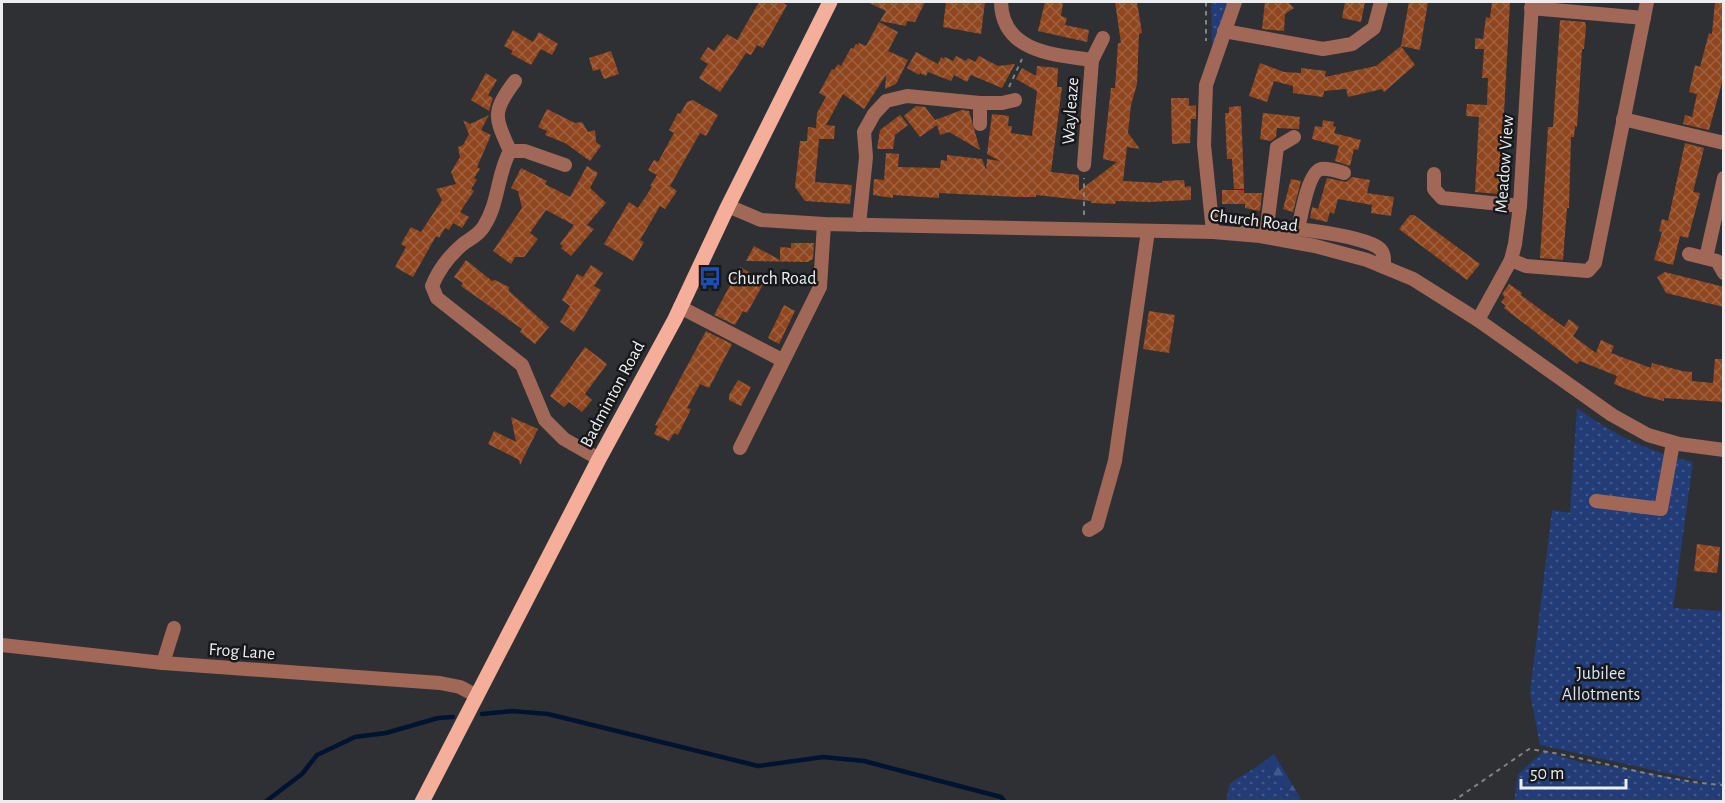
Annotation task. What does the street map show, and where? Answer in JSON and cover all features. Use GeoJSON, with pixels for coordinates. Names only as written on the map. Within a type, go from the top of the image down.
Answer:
{"type":"FeatureCollection","features":[{"type":"Feature","properties":{"kind":"main road","name":"Badminton Road"},"geometry":{"type":"LineString","coordinates":[[422,801],[680,307],[830,2]]}},
{"type":"Feature","properties":{"kind":"street","name":"Wayleaze"},"geometry":{"type":"LineString","coordinates":[[1001,2],[1004,21],[1017,39],[1038,51],[1051,55],[1092,60]]}},
{"type":"Feature","properties":{"kind":"street"},"geometry":{"type":"LineString","coordinates":[[1213,232],[1204,145],[1206,85],[1235,2]]}},
{"type":"Feature","properties":{"kind":"street"},"geometry":{"type":"LineString","coordinates":[[1224,31],[1323,50],[1352,44],[1374,28],[1381,2]]}},
{"type":"Feature","properties":{"kind":"street"},"geometry":{"type":"LineString","coordinates":[[1511,260],[1526,266],[1588,271],[1595,263],[1647,2]]}},
{"type":"Feature","properties":{"kind":"street"},"geometry":{"type":"LineString","coordinates":[[1532,5],[1644,18]]}},
{"type":"Feature","properties":{"kind":"street","name":"Meadow View"},"geometry":{"type":"LineString","coordinates":[[1478,320],[1511,260],[1515,244],[1520,206],[1532,5]]}},
{"type":"Feature","properties":{"kind":"street","name":"Wayleaze"},"geometry":{"type":"LineString","coordinates":[[1084,165],[1092,60],[1103,38]]}},
{"type":"Feature","properties":{"kind":"street"},"geometry":{"type":"LineString","coordinates":[[510,151],[496,120],[501,99],[515,81]]}},
{"type":"Feature","properties":{"kind":"street"},"geometry":{"type":"LineString","coordinates":[[860,225],[866,157],[864,132],[874,114],[886,101],[907,96],[980,103],[1008,101]]}},
{"type":"Feature","properties":{"kind":"street"},"geometry":{"type":"LineString","coordinates":[[980,103],[980,124]]}},
{"type":"Feature","properties":{"kind":"street"},"geometry":{"type":"LineString","coordinates":[[1623,119],[1724,143]]}},
{"type":"Feature","properties":{"kind":"street"},"geometry":{"type":"LineString","coordinates":[[1267,226],[1277,147],[1294,137]]}},
{"type":"Feature","properties":{"kind":"street"},"geometry":{"type":"LineString","coordinates":[[510,151],[525,151],[565,165]]}},
{"type":"Feature","properties":{"kind":"street"},"geometry":{"type":"LineString","coordinates":[[510,151],[503,164],[490,216],[482,230],[460,247],[437,275],[432,286],[437,298],[522,365],[546,420],[564,439],[599,459]]}},
{"type":"Feature","properties":{"kind":"street"},"geometry":{"type":"LineString","coordinates":[[1298,229],[1307,192],[1315,172],[1329,169],[1344,173]]}},
{"type":"Feature","properties":{"kind":"street"},"geometry":{"type":"LineString","coordinates":[[1434,174],[1434,189],[1442,198],[1520,206]]}},
{"type":"Feature","properties":{"kind":"street"},"geometry":{"type":"LineString","coordinates":[[1689,254],[1715,264],[1724,178]]}},
{"type":"Feature","properties":{"kind":"street","name":"Church Road"},"geometry":{"type":"LineString","coordinates":[[728,207],[761,220],[860,225],[1213,232],[1315,246],[1367,260],[1413,279],[1478,320],[1612,415],[1648,435],[1673,442],[1724,450]]}},
{"type":"Feature","properties":{"kind":"street"},"geometry":{"type":"LineString","coordinates":[[740,448],[820,287],[824,224]]}},
{"type":"Feature","properties":{"kind":"street"},"geometry":{"type":"LineString","coordinates":[[1243,235],[1252,227],[1267,226],[1329,234],[1375,246],[1383,254],[1384,267]]}},
{"type":"Feature","properties":{"kind":"street"},"geometry":{"type":"LineString","coordinates":[[1089,530],[1097,525],[1115,461],[1148,231]]}},
{"type":"Feature","properties":{"kind":"street"},"geometry":{"type":"LineString","coordinates":[[680,307],[782,360]]}},
{"type":"Feature","properties":{"kind":"street"},"geometry":{"type":"LineString","coordinates":[[1596,501],[1661,509],[1673,442]]}},
{"type":"Feature","properties":{"kind":"street"},"geometry":{"type":"LineString","coordinates":[[163,663],[174,628]]}},
{"type":"Feature","properties":{"kind":"street","name":"Frog Lane"},"geometry":{"type":"LineString","coordinates":[[2,645],[163,663],[440,683],[460,687],[477,696]]}},
{"type":"Feature","properties":{"kind":"path"},"geometry":{"type":"LineString","coordinates":[[1008,101],[1029,46]]}},
{"type":"Feature","properties":{"kind":"path"},"geometry":{"type":"LineString","coordinates":[[1084,165],[1084,230]]}},
{"type":"Feature","properties":{"kind":"path"},"geometry":{"type":"LineString","coordinates":[[1452,801],[1529,749],[1560,753],[1698,783],[1724,785]]}},
{"type":"Feature","properties":{"kind":"green space"},"geometry":{"type":"Polygon","coordinates":[[[1211,2],[1229,2],[1212,49],[1211,2]]]}},
{"type":"Feature","properties":{"kind":"green space","name":"Jubilee Allotments"},"geometry":{"type":"Polygon","coordinates":[[[1577,408],[1605,427],[1632,441],[1661,453],[1693,462],[1673,608],[1723,611],[1723,801],[1514,802],[1518,774],[1544,751],[1583,763],[1715,784],[1540,745],[1530,693],[1552,510],[1570,513],[1577,408]]]}},
{"type":"Feature","properties":{"kind":"green space"},"geometry":{"type":"Polygon","coordinates":[[[1274,754],[1302,801],[1280,783],[1267,766],[1255,768],[1274,754]]]}},
{"type":"Feature","properties":{"kind":"green space"},"geometry":{"type":"Polygon","coordinates":[[[1267,766],[1280,783],[1301,801],[1226,802],[1230,783],[1255,768],[1267,766]]]}},
{"type":"Feature","properties":{"kind":"building"},"geometry":{"type":"Polygon","coordinates":[[[759,2],[780,2],[787,5],[763,48],[757,45],[751,55],[746,53],[720,92],[699,78],[708,64],[700,59],[708,47],[714,51],[727,34],[737,40],[759,2]]]}},
{"type":"Feature","properties":{"kind":"building"},"geometry":{"type":"Polygon","coordinates":[[[867,2],[925,2],[915,22],[907,21],[906,26],[880,21],[886,11],[867,2]]]}},
{"type":"Feature","properties":{"kind":"building"},"geometry":{"type":"Polygon","coordinates":[[[946,2],[985,2],[981,34],[943,27],[946,2]]]}},
{"type":"Feature","properties":{"kind":"building"},"geometry":{"type":"Polygon","coordinates":[[[1045,2],[1063,2],[1061,16],[1067,18],[1065,25],[1089,30],[1087,42],[1038,31],[1045,2]]]}},
{"type":"Feature","properties":{"kind":"building"},"geometry":{"type":"Polygon","coordinates":[[[1115,2],[1137,2],[1142,33],[1139,34],[1137,84],[1131,105],[1128,133],[1140,149],[1127,147],[1123,181],[1162,183],[1162,181],[1184,180],[1185,187],[1191,186],[1191,200],[1116,201],[1115,204],[1036,195],[1036,197],[1019,197],[939,193],[939,198],[893,195],[893,198],[873,195],[874,179],[884,180],[886,153],[899,154],[898,167],[940,168],[941,160],[947,161],[947,155],[982,159],[986,170],[987,159],[1000,161],[987,154],[992,114],[1009,116],[1008,126],[1012,126],[1011,133],[1032,136],[1037,91],[1016,79],[1022,68],[1036,76],[1037,66],[1058,68],[1057,87],[1062,87],[1051,172],[1079,175],[1079,191],[1117,162],[1103,159],[1111,88],[1115,88],[1118,43],[1121,43],[1115,2]]]}},
{"type":"Feature","properties":{"kind":"building"},"geometry":{"type":"Polygon","coordinates":[[[1265,2],[1288,2],[1294,8],[1285,14],[1284,31],[1262,29],[1265,2]]]}},
{"type":"Feature","properties":{"kind":"building"},"geometry":{"type":"Polygon","coordinates":[[[1345,2],[1365,2],[1361,22],[1342,18],[1345,2]]]}},
{"type":"Feature","properties":{"kind":"building"},"geometry":{"type":"Polygon","coordinates":[[[1409,2],[1428,2],[1420,50],[1401,46],[1409,2]]]}},
{"type":"Feature","properties":{"kind":"building"},"geometry":{"type":"Polygon","coordinates":[[[1492,2],[1510,2],[1502,151],[1505,152],[1505,163],[1502,162],[1500,194],[1475,192],[1479,117],[1466,116],[1467,104],[1487,105],[1488,78],[1482,78],[1484,49],[1475,49],[1475,38],[1483,39],[1486,17],[1490,18],[1492,2]]]}},
{"type":"Feature","properties":{"kind":"building"},"geometry":{"type":"Polygon","coordinates":[[[1715,2],[1724,2],[1724,75],[1709,130],[1683,124],[1685,115],[1692,117],[1697,94],[1689,92],[1695,65],[1700,67],[1709,33],[1712,34],[1715,2]]]}},
{"type":"Feature","properties":{"kind":"building"},"geometry":{"type":"Polygon","coordinates":[[[1560,20],[1585,22],[1586,27],[1584,49],[1582,49],[1577,127],[1575,126],[1574,137],[1571,137],[1569,208],[1567,208],[1563,260],[1540,258],[1548,127],[1553,127],[1560,20]]]}},
{"type":"Feature","properties":{"kind":"building"},"geometry":{"type":"Polygon","coordinates":[[[879,22],[898,32],[888,51],[908,60],[896,84],[885,89],[886,75],[864,109],[843,94],[826,125],[835,126],[834,139],[819,139],[815,182],[852,185],[850,204],[805,201],[795,187],[800,141],[807,141],[808,127],[816,128],[817,113],[826,97],[819,93],[832,69],[834,70],[838,64],[841,66],[851,48],[853,49],[859,43],[866,46],[879,22]]]}},
{"type":"Feature","properties":{"kind":"building"},"geometry":{"type":"Polygon","coordinates":[[[513,30],[533,42],[539,32],[558,44],[552,55],[541,49],[531,65],[511,54],[513,51],[504,46],[513,30]]]}},
{"type":"Feature","properties":{"kind":"building"},"geometry":{"type":"Polygon","coordinates":[[[1401,46],[1415,65],[1384,92],[1382,89],[1348,97],[1346,89],[1324,91],[1323,97],[1293,93],[1293,86],[1274,81],[1267,102],[1249,96],[1260,63],[1284,72],[1301,73],[1301,68],[1326,71],[1325,77],[1376,66],[1401,46]]]}},
{"type":"Feature","properties":{"kind":"building"},"geometry":{"type":"Polygon","coordinates":[[[611,51],[619,74],[604,79],[600,69],[593,71],[589,58],[611,51]]]}},
{"type":"Feature","properties":{"kind":"building"},"geometry":{"type":"Polygon","coordinates":[[[916,52],[938,64],[941,57],[953,61],[956,56],[975,62],[979,56],[998,66],[1015,64],[1002,88],[971,75],[967,82],[954,75],[951,81],[928,72],[926,76],[920,73],[919,75],[907,68],[916,52]]]}},
{"type":"Feature","properties":{"kind":"building"},"geometry":{"type":"Polygon","coordinates":[[[486,73],[497,80],[488,95],[493,98],[489,111],[471,100],[486,73]]]}},
{"type":"Feature","properties":{"kind":"building"},"geometry":{"type":"Polygon","coordinates":[[[1171,98],[1189,98],[1189,106],[1196,105],[1196,119],[1191,119],[1190,143],[1172,144],[1171,98]]]}},
{"type":"Feature","properties":{"kind":"building"},"geometry":{"type":"Polygon","coordinates":[[[693,100],[718,115],[706,136],[700,133],[670,186],[677,191],[665,209],[660,206],[640,240],[644,242],[633,261],[604,244],[629,202],[638,208],[652,187],[650,186],[657,175],[648,170],[654,160],[658,162],[674,133],[669,130],[678,113],[680,114],[687,102],[693,100]]]}},
{"type":"Feature","properties":{"kind":"building"},"geometry":{"type":"Polygon","coordinates":[[[916,106],[925,107],[935,120],[962,110],[969,111],[980,150],[949,132],[940,135],[937,125],[920,137],[904,116],[916,106]]]}},
{"type":"Feature","properties":{"kind":"building"},"geometry":{"type":"Polygon","coordinates":[[[1241,106],[1244,189],[1234,189],[1232,159],[1227,159],[1225,113],[1229,113],[1229,107],[1241,106]]]}},
{"type":"Feature","properties":{"kind":"building"},"geometry":{"type":"Polygon","coordinates":[[[547,109],[575,123],[582,122],[588,132],[595,130],[596,142],[601,146],[590,161],[565,143],[545,135],[547,131],[538,127],[547,109]]]}},
{"type":"Feature","properties":{"kind":"building"},"geometry":{"type":"Polygon","coordinates":[[[1263,113],[1300,117],[1299,129],[1277,128],[1276,137],[1271,141],[1260,139],[1263,113]]]}},
{"type":"Feature","properties":{"kind":"building"},"geometry":{"type":"Polygon","coordinates":[[[489,115],[481,130],[491,135],[477,167],[480,169],[474,178],[477,180],[471,189],[474,191],[460,212],[469,217],[462,228],[453,223],[449,230],[445,228],[439,238],[436,236],[413,277],[395,267],[406,247],[401,244],[411,227],[421,232],[442,200],[436,189],[456,184],[451,172],[460,157],[458,147],[463,145],[469,134],[463,120],[470,124],[489,115]]]}},
{"type":"Feature","properties":{"kind":"building"},"geometry":{"type":"Polygon","coordinates":[[[900,115],[908,125],[895,135],[893,149],[877,149],[880,130],[900,115]]]}},
{"type":"Feature","properties":{"kind":"building"},"geometry":{"type":"Polygon","coordinates":[[[1323,120],[1334,122],[1333,126],[1336,127],[1334,133],[1361,140],[1358,150],[1354,149],[1350,166],[1335,161],[1339,146],[1312,139],[1315,126],[1322,127],[1323,120]]]}},
{"type":"Feature","properties":{"kind":"building"},"geometry":{"type":"Polygon","coordinates":[[[1685,143],[1704,148],[1693,192],[1700,193],[1688,238],[1680,236],[1673,265],[1654,260],[1662,232],[1659,231],[1662,219],[1668,221],[1685,143]]]}},
{"type":"Feature","properties":{"kind":"building"},"geometry":{"type":"Polygon","coordinates":[[[587,166],[598,173],[590,188],[606,203],[587,225],[594,229],[571,256],[561,248],[563,246],[560,244],[574,225],[546,210],[530,233],[538,239],[524,257],[515,257],[511,264],[493,251],[522,208],[518,191],[511,188],[521,168],[547,181],[545,184],[570,197],[587,166]]]}},
{"type":"Feature","properties":{"kind":"building"},"geometry":{"type":"Polygon","coordinates":[[[1352,177],[1370,180],[1367,193],[1394,197],[1391,216],[1371,213],[1372,205],[1338,199],[1334,214],[1330,212],[1327,222],[1310,218],[1312,207],[1318,209],[1327,178],[1346,182],[1352,177]]]}},
{"type":"Feature","properties":{"kind":"building"},"geometry":{"type":"Polygon","coordinates":[[[1291,179],[1301,181],[1293,212],[1283,209],[1291,179]]]}},
{"type":"Feature","properties":{"kind":"building"},"geometry":{"type":"Polygon","coordinates":[[[1222,190],[1262,193],[1260,211],[1245,208],[1245,204],[1222,204],[1222,190]]]}},
{"type":"Feature","properties":{"kind":"building"},"geometry":{"type":"Polygon","coordinates":[[[1410,215],[1414,215],[1480,264],[1467,280],[1399,229],[1410,215]]]}},
{"type":"Feature","properties":{"kind":"building"},"geometry":{"type":"Polygon","coordinates":[[[791,243],[814,243],[813,259],[808,262],[746,261],[754,246],[780,260],[780,247],[791,248],[791,243]]]}},
{"type":"Feature","properties":{"kind":"building"},"geometry":{"type":"Polygon","coordinates":[[[466,260],[492,281],[495,280],[509,287],[509,291],[549,327],[535,344],[520,332],[522,329],[461,286],[463,283],[454,277],[466,260]]]}},
{"type":"Feature","properties":{"kind":"building"},"geometry":{"type":"Polygon","coordinates":[[[591,265],[603,273],[594,286],[601,290],[574,332],[560,322],[570,306],[562,300],[577,274],[583,277],[591,265]]]}},
{"type":"Feature","properties":{"kind":"building"},"geometry":{"type":"Polygon","coordinates":[[[740,267],[765,281],[747,313],[743,311],[735,325],[714,315],[740,267]]]}},
{"type":"Feature","properties":{"kind":"building"},"geometry":{"type":"Polygon","coordinates":[[[1665,272],[1724,287],[1724,307],[1666,293],[1657,277],[1665,272]]]}},
{"type":"Feature","properties":{"kind":"building"},"geometry":{"type":"Polygon","coordinates":[[[1509,284],[1564,327],[1569,319],[1579,327],[1573,336],[1596,353],[1601,340],[1614,346],[1611,353],[1651,368],[1652,363],[1692,372],[1692,381],[1713,383],[1715,359],[1724,359],[1724,402],[1664,398],[1664,401],[1644,396],[1614,384],[1617,376],[1580,361],[1577,364],[1504,308],[1506,306],[1501,302],[1505,297],[1502,294],[1509,284]]]}},
{"type":"Feature","properties":{"kind":"building"},"geometry":{"type":"Polygon","coordinates":[[[784,305],[795,311],[779,344],[768,338],[784,305]]]}},
{"type":"Feature","properties":{"kind":"building"},"geometry":{"type":"Polygon","coordinates":[[[1149,311],[1175,315],[1169,353],[1143,349],[1149,311]]]}},
{"type":"Feature","properties":{"kind":"building"},"geometry":{"type":"Polygon","coordinates":[[[706,331],[732,344],[709,388],[700,384],[687,408],[691,409],[678,435],[674,433],[669,441],[654,434],[658,426],[655,425],[706,331]]]}},
{"type":"Feature","properties":{"kind":"building"},"geometry":{"type":"Polygon","coordinates":[[[585,347],[607,364],[585,394],[592,400],[582,412],[569,402],[564,407],[550,396],[585,347]]]}},
{"type":"Feature","properties":{"kind":"building"},"geometry":{"type":"Polygon","coordinates":[[[738,380],[751,387],[741,406],[729,400],[729,395],[738,380]]]}},
{"type":"Feature","properties":{"kind":"building"},"geometry":{"type":"Polygon","coordinates":[[[511,417],[538,429],[520,465],[519,460],[488,444],[494,431],[516,442],[511,417]]]}},
{"type":"Feature","properties":{"kind":"building"},"geometry":{"type":"Polygon","coordinates":[[[1697,544],[1720,547],[1717,573],[1694,571],[1697,544]]]}},
{"type":"Feature","properties":{"kind":"waterway"},"geometry":{"type":"LineString","coordinates":[[482,714],[512,711],[548,714],[758,766],[823,757],[864,761],[1001,797],[1005,802]]}},
{"type":"Feature","properties":{"kind":"waterway"},"geometry":{"type":"LineString","coordinates":[[265,802],[302,774],[317,755],[355,737],[386,733],[438,718],[453,717]]}},
{"type":"Feature","properties":{"kind":"place","name":"Church Road"},"geometry":{"type":"Point","coordinates":[710,278]}}]}
